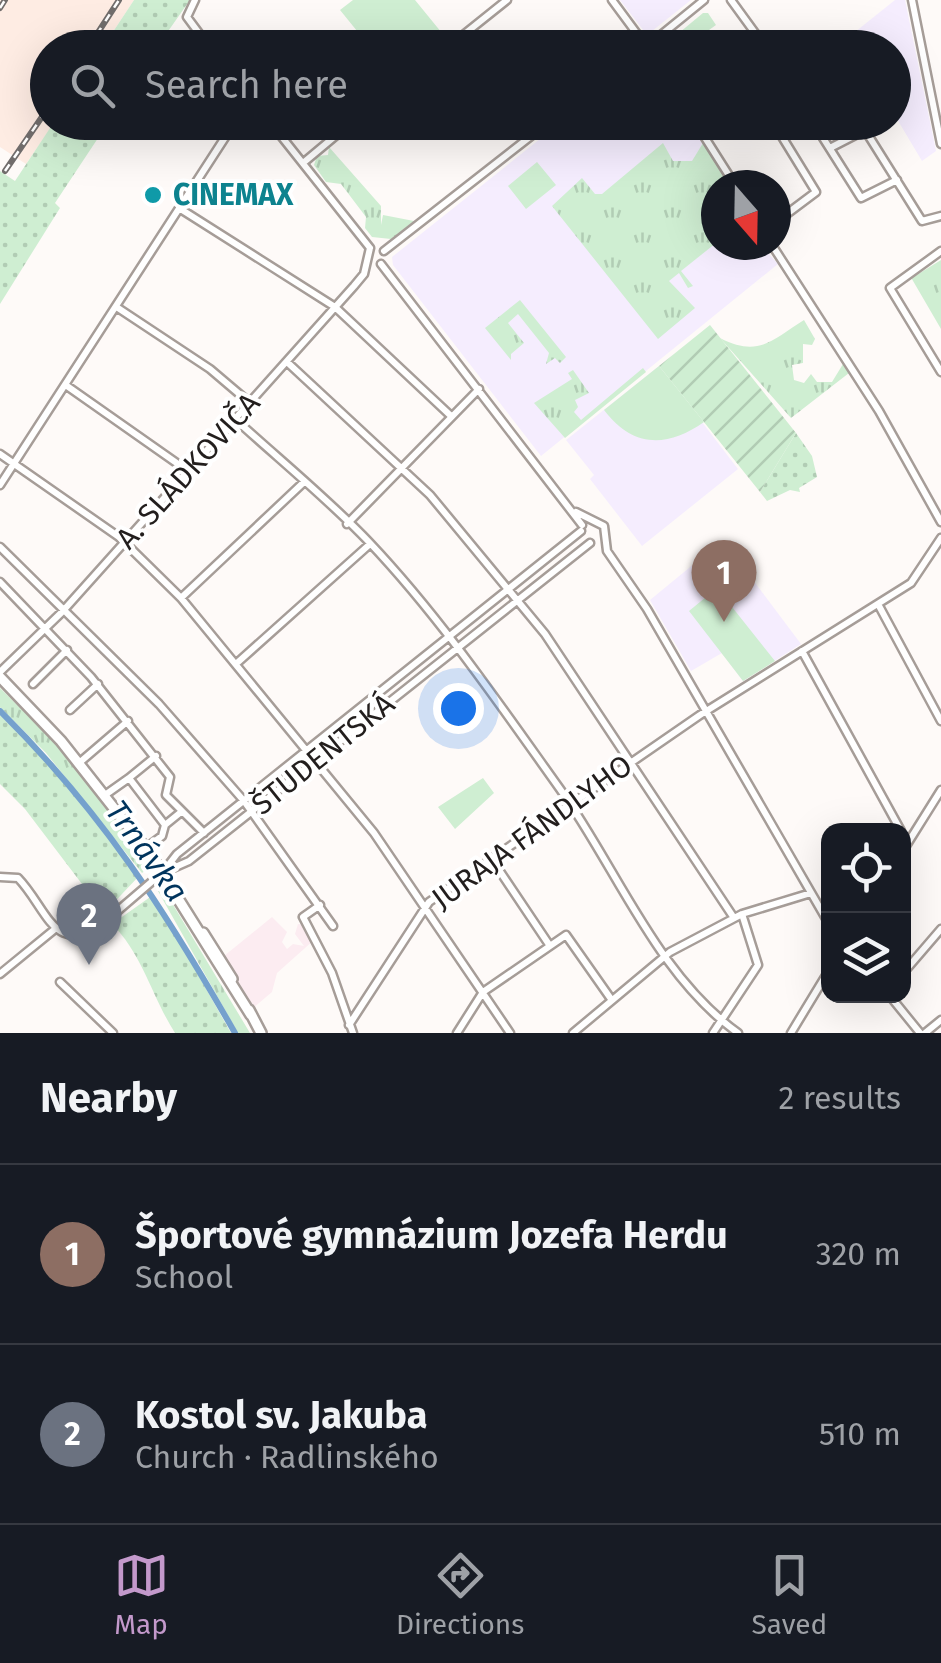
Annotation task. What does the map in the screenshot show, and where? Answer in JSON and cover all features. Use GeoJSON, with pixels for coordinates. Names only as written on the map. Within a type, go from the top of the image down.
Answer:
{"type":"FeatureCollection","features":[{"type":"Feature","properties":{"kind":"street"},"geometry":{"type":"LineString","coordinates":[[195,0],[187,17],[197,30]]}},
{"type":"Feature","properties":{"kind":"street"},"geometry":{"type":"LineString","coordinates":[[470,30],[507,0]]}},
{"type":"Feature","properties":{"kind":"street"},"geometry":{"type":"LineString","coordinates":[[612,0],[634,30]]}},
{"type":"Feature","properties":{"kind":"street"},"geometry":{"type":"LineString","coordinates":[[667,30],[704,0]]}},
{"type":"Feature","properties":{"kind":"street"},"geometry":{"type":"LineString","coordinates":[[732,0],[753,30]]}},
{"type":"Feature","properties":{"kind":"street"},"geometry":{"type":"LineString","coordinates":[[912,0],[941,144]]}},
{"type":"Feature","properties":{"kind":"street"},"geometry":{"type":"LineString","coordinates":[[0,485],[68,386],[223,140]]}},
{"type":"Feature","properties":{"kind":"street"},"geometry":{"type":"LineString","coordinates":[[284,140],[370,248],[384,251]]}},
{"type":"Feature","properties":{"kind":"street"},"geometry":{"type":"LineString","coordinates":[[302,163],[331,140]]}},
{"type":"Feature","properties":{"kind":"street"},"geometry":{"type":"LineString","coordinates":[[382,264],[384,251],[526,140]]}},
{"type":"Feature","properties":{"kind":"street"},"geometry":{"type":"LineString","coordinates":[[706,140],[725,170]]}},
{"type":"Feature","properties":{"kind":"street"},"geometry":{"type":"LineString","coordinates":[[784,140],[816,192],[791,211]]}},
{"type":"Feature","properties":{"kind":"street"},"geometry":{"type":"LineString","coordinates":[[825,140],[861,198],[896,180]]}},
{"type":"Feature","properties":{"kind":"street"},"geometry":{"type":"LineString","coordinates":[[830,148],[844,140]]}},
{"type":"Feature","properties":{"kind":"street"},"geometry":{"type":"LineString","coordinates":[[870,140],[922,222],[941,216]]}},
{"type":"Feature","properties":{"kind":"street"},"geometry":{"type":"LineString","coordinates":[[178,208],[335,307],[451,416]]}},
{"type":"Feature","properties":{"kind":"street"},"geometry":{"type":"LineString","coordinates":[[370,248],[368,262],[382,264],[632,585],[823,913]]}},
{"type":"Feature","properties":{"kind":"street"},"geometry":{"type":"LineString","coordinates":[[941,251],[890,288],[941,372]]}},
{"type":"Feature","properties":{"kind":"street"},"geometry":{"type":"LineString","coordinates":[[782,260],[878,411],[941,521]]}},
{"type":"Feature","properties":{"kind":"street","name":"A. SLÁDKOVIČA"},"geometry":{"type":"LineString","coordinates":[[0,675],[62,612],[287,362],[362,276],[368,262]]}},
{"type":"Feature","properties":{"kind":"street"},"geometry":{"type":"LineString","coordinates":[[118,308],[210,368],[250,403]]}},
{"type":"Feature","properties":{"kind":"street"},"geometry":{"type":"LineString","coordinates":[[287,362],[402,467],[487,562],[633,760],[738,916],[759,961],[712,1033]]}},
{"type":"Feature","properties":{"kind":"street"},"geometry":{"type":"LineString","coordinates":[[68,386],[158,446],[188,471]]}},
{"type":"Feature","properties":{"kind":"street"},"geometry":{"type":"LineString","coordinates":[[347,524],[478,389]]}},
{"type":"Feature","properties":{"kind":"street"},"geometry":{"type":"LineString","coordinates":[[235,419],[370,544],[449,638],[570,803],[666,955],[721,1020],[738,1033]]}},
{"type":"Feature","properties":{"kind":"street"},"geometry":{"type":"LineString","coordinates":[[0,454],[124,541],[181,598],[316,759],[426,906],[510,1033]]}},
{"type":"Feature","properties":{"kind":"street"},"geometry":{"type":"LineString","coordinates":[[181,598],[304,482]]}},
{"type":"Feature","properties":{"kind":"street"},"geometry":{"type":"LineString","coordinates":[[584,526],[602,523],[596,541]]}},
{"type":"Feature","properties":{"kind":"street","name":"ŠTUDENTSKÁ"},"geometry":{"type":"LineString","coordinates":[[163,872],[174,856],[510,591],[584,526]]}},
{"type":"Feature","properties":{"kind":"street","name":"JURAJA FÁNDLYHO"},"geometry":{"type":"LineString","coordinates":[[349,1024],[426,906],[633,760],[913,581],[941,538]]}},
{"type":"Feature","properties":{"kind":"street","name":"ŠTUDENTSKÁ"},"geometry":{"type":"LineString","coordinates":[[163,872],[178,870],[516,600],[596,541]]}},
{"type":"Feature","properties":{"kind":"street"},"geometry":{"type":"LineString","coordinates":[[237,663],[370,544]]}},
{"type":"Feature","properties":{"kind":"street"},"geometry":{"type":"LineString","coordinates":[[0,548],[62,612],[142,685],[244,802],[333,926]]}},
{"type":"Feature","properties":{"kind":"street"},"geometry":{"type":"LineString","coordinates":[[1,584],[98,684],[156,756],[170,777],[166,795],[151,806]]}},
{"type":"Feature","properties":{"kind":"street"},"geometry":{"type":"LineString","coordinates":[[878,604],[941,721]]}},
{"type":"Feature","properties":{"kind":"street"},"geometry":{"type":"LineString","coordinates":[[33,684],[67,650]]}},
{"type":"Feature","properties":{"kind":"street"},"geometry":{"type":"LineString","coordinates":[[802,651],[898,823]]}},
{"type":"Feature","properties":{"kind":"street"},"geometry":{"type":"LineString","coordinates":[[0,675],[79,764],[148,851],[261,1033]]}},
{"type":"Feature","properties":{"kind":"street"},"geometry":{"type":"LineString","coordinates":[[70,710],[98,684]]}},
{"type":"Feature","properties":{"kind":"street"},"geometry":{"type":"LineString","coordinates":[[79,764],[128,721]]}},
{"type":"Feature","properties":{"kind":"street"},"geometry":{"type":"LineString","coordinates":[[105,795],[156,756]]}},
{"type":"Feature","properties":{"kind":"street"},"geometry":{"type":"LineString","coordinates":[[129,778],[165,825]]}},
{"type":"Feature","properties":{"kind":"street"},"geometry":{"type":"LineString","coordinates":[[911,828],[941,790]]}},
{"type":"Feature","properties":{"kind":"street"},"geometry":{"type":"LineString","coordinates":[[166,795],[180,812]]}},
{"type":"Feature","properties":{"kind":"street"},"geometry":{"type":"LineString","coordinates":[[148,851],[162,836],[165,825],[185,809],[204,832]]}},
{"type":"Feature","properties":{"kind":"street"},"geometry":{"type":"LineString","coordinates":[[148,851],[174,856]]}},
{"type":"Feature","properties":{"kind":"street"},"geometry":{"type":"LineString","coordinates":[[491,858],[550,946]]}},
{"type":"Feature","properties":{"kind":"street"},"geometry":{"type":"LineString","coordinates":[[0,877],[14,875],[22,881],[56,929],[68,936],[83,935],[106,920],[163,872]]}},
{"type":"Feature","properties":{"kind":"street"},"geometry":{"type":"LineString","coordinates":[[573,1033],[666,955],[738,916],[811,893]]}},
{"type":"Feature","properties":{"kind":"street"},"geometry":{"type":"LineString","coordinates":[[320,905],[304,917],[328,963],[353,1033]]}},
{"type":"Feature","properties":{"kind":"street"},"geometry":{"type":"LineString","coordinates":[[0,974],[56,929]]}},
{"type":"Feature","properties":{"kind":"street"},"geometry":{"type":"LineString","coordinates":[[911,964],[941,929]]}},
{"type":"Feature","properties":{"kind":"street"},"geometry":{"type":"LineString","coordinates":[[457,1033],[483,992],[566,935],[610,999]]}},
{"type":"Feature","properties":{"kind":"street"},"geometry":{"type":"LineString","coordinates":[[60,982],[113,1033]]}},
{"type":"Feature","properties":{"kind":"street"},"geometry":{"type":"LineString","coordinates":[[791,1033],[821,984]]}},
{"type":"Feature","properties":{"kind":"street"},"geometry":{"type":"LineString","coordinates":[[896,1003],[923,1033],[941,1020]]}},
{"type":"Feature","properties":{"kind":"shaded area"},"geometry":{"type":"Polygon","coordinates":[[[0,0],[134,0],[114,30],[30,30],[30,140],[42,140],[26,164],[0,147],[0,0]]]}},
{"type":"Feature","properties":{"kind":"shaded area"},"geometry":{"type":"Polygon","coordinates":[[[620,0],[691,0],[653,30],[643,30],[620,0]]]}},
{"type":"Feature","properties":{"kind":"shaded area"},"geometry":{"type":"Polygon","coordinates":[[[895,0],[905,0],[936,151],[922,161],[909,140],[911,30],[858,30],[895,0]]]}},
{"type":"Feature","properties":{"kind":"shaded area"},"geometry":{"type":"Polygon","coordinates":[[[539,140],[700,140],[720,170],[701,170],[701,260],[774,260],[778,264],[541,456],[393,265],[392,257],[539,140]]]}},
{"type":"Feature","properties":{"kind":"shaded area"},"geometry":{"type":"Polygon","coordinates":[[[659,366],[738,469],[642,546],[590,479],[594,475],[566,440],[659,366]]]}},
{"type":"Feature","properties":{"kind":"shaded area"},"geometry":{"type":"Polygon","coordinates":[[[723,540],[801,644],[743,681],[722,653],[691,671],[650,600],[723,540]]]}},
{"type":"Feature","properties":{"kind":"shaded area"},"geometry":{"type":"Polygon","coordinates":[[[272,917],[287,932],[282,942],[287,949],[293,944],[304,946],[295,934],[298,924],[305,925],[314,940],[277,973],[272,992],[253,1008],[224,956],[272,917]]]}},
{"type":"Feature","properties":{"kind":"green space"},"geometry":{"type":"Polygon","coordinates":[[[134,0],[190,0],[169,30],[114,30],[134,0]]]}},
{"type":"Feature","properties":{"kind":"green space"},"geometry":{"type":"Polygon","coordinates":[[[353,0],[415,0],[439,30],[356,30],[340,10],[353,0]]]}},
{"type":"Feature","properties":{"kind":"green space"},"geometry":{"type":"Polygon","coordinates":[[[703,13],[708,13],[716,25],[709,30],[682,30],[703,13]]]}},
{"type":"Feature","properties":{"kind":"green space"},"geometry":{"type":"Polygon","coordinates":[[[42,140],[97,140],[55,203],[60,208],[0,304],[0,171],[15,181],[42,140]]]}},
{"type":"Feature","properties":{"kind":"green space"},"geometry":{"type":"Polygon","coordinates":[[[663,143],[673,161],[692,161],[703,143],[720,170],[701,170],[701,255],[681,271],[693,286],[688,288],[679,273],[669,281],[695,308],[658,339],[552,206],[582,178],[595,194],[602,194],[663,143]]]}},
{"type":"Feature","properties":{"kind":"green space"},"geometry":{"type":"Polygon","coordinates":[[[329,147],[381,206],[381,225],[383,215],[414,221],[391,239],[372,237],[365,228],[366,217],[341,184],[326,182],[314,165],[317,156],[328,155],[329,147]]]}},
{"type":"Feature","properties":{"kind":"green space"},"geometry":{"type":"Polygon","coordinates":[[[537,162],[556,185],[526,209],[508,186],[537,162]]]}},
{"type":"Feature","properties":{"kind":"green space"},"geometry":{"type":"Polygon","coordinates":[[[941,260],[941,329],[909,274],[915,276],[941,260]]]}},
{"type":"Feature","properties":{"kind":"green space"},"geometry":{"type":"Polygon","coordinates":[[[520,300],[566,357],[560,363],[555,358],[546,364],[549,353],[518,314],[508,323],[524,343],[511,354],[511,360],[485,328],[520,300]]]}},
{"type":"Feature","properties":{"kind":"green space"},"geometry":{"type":"Polygon","coordinates":[[[804,320],[815,339],[812,345],[803,344],[803,363],[792,365],[794,380],[804,383],[811,374],[817,382],[832,382],[843,364],[849,373],[791,418],[720,338],[745,346],[765,344],[804,320]]]}},
{"type":"Feature","properties":{"kind":"green space"},"geometry":{"type":"Polygon","coordinates":[[[710,325],[796,433],[760,492],[659,366],[710,325]]]}},
{"type":"Feature","properties":{"kind":"green space"},"geometry":{"type":"Polygon","coordinates":[[[659,366],[704,422],[677,436],[651,440],[627,432],[604,410],[659,366]]]}},
{"type":"Feature","properties":{"kind":"green space"},"geometry":{"type":"Polygon","coordinates":[[[643,368],[646,372],[565,438],[534,403],[572,379],[568,373],[573,370],[589,393],[575,400],[578,407],[574,412],[581,420],[643,368]]]}},
{"type":"Feature","properties":{"kind":"green space"},"geometry":{"type":"Polygon","coordinates":[[[796,433],[812,456],[817,477],[799,488],[800,492],[790,490],[767,501],[760,492],[796,433]]]}},
{"type":"Feature","properties":{"kind":"green space"},"geometry":{"type":"Polygon","coordinates":[[[717,588],[775,661],[743,681],[689,611],[717,588]]]}},
{"type":"Feature","properties":{"kind":"green space"},"geometry":{"type":"Polygon","coordinates":[[[0,688],[49,736],[152,865],[142,873],[46,753],[0,707],[0,688]]]}},
{"type":"Feature","properties":{"kind":"green space"},"geometry":{"type":"Polygon","coordinates":[[[0,715],[43,757],[139,876],[104,913],[25,809],[0,784],[0,715]]]}},
{"type":"Feature","properties":{"kind":"green space"},"geometry":{"type":"Polygon","coordinates":[[[483,778],[494,793],[455,829],[438,807],[483,778]]]}},
{"type":"Feature","properties":{"kind":"green space"},"geometry":{"type":"Polygon","coordinates":[[[163,888],[250,1033],[238,1033],[158,891],[163,888]]]}},
{"type":"Feature","properties":{"kind":"green space"},"geometry":{"type":"Polygon","coordinates":[[[153,895],[231,1033],[175,1033],[132,949],[112,924],[153,895]]]}},
{"type":"Feature","properties":{"kind":"waterway","name":"Trnávka"},"geometry":{"type":"LineString","coordinates":[[0,711],[70,787],[130,864],[235,1033]]}},
{"type":"Feature","properties":{"kind":"railway"},"geometry":{"type":"LineString","coordinates":[[0,8],[5,0]]}},
{"type":"Feature","properties":{"kind":"railway"},"geometry":{"type":"LineString","coordinates":[[100,30],[119,0]]}},
{"type":"Feature","properties":{"kind":"railway"},"geometry":{"type":"LineString","coordinates":[[5,171],[30,134]]}},
{"type":"Feature","properties":{"kind":"place","name":"CINEMAX"},"geometry":{"type":"Point","coordinates":[153,195]}},
{"type":"Feature","properties":{"kind":"place","name":"Športové gymnázium Jozefa Herdu"},"geometry":{"type":"Point","coordinates":[724,622]}},
{"type":"Feature","properties":{"kind":"place","name":"Kostol sv. Jakuba"},"geometry":{"type":"Point","coordinates":[89,965]}}]}
